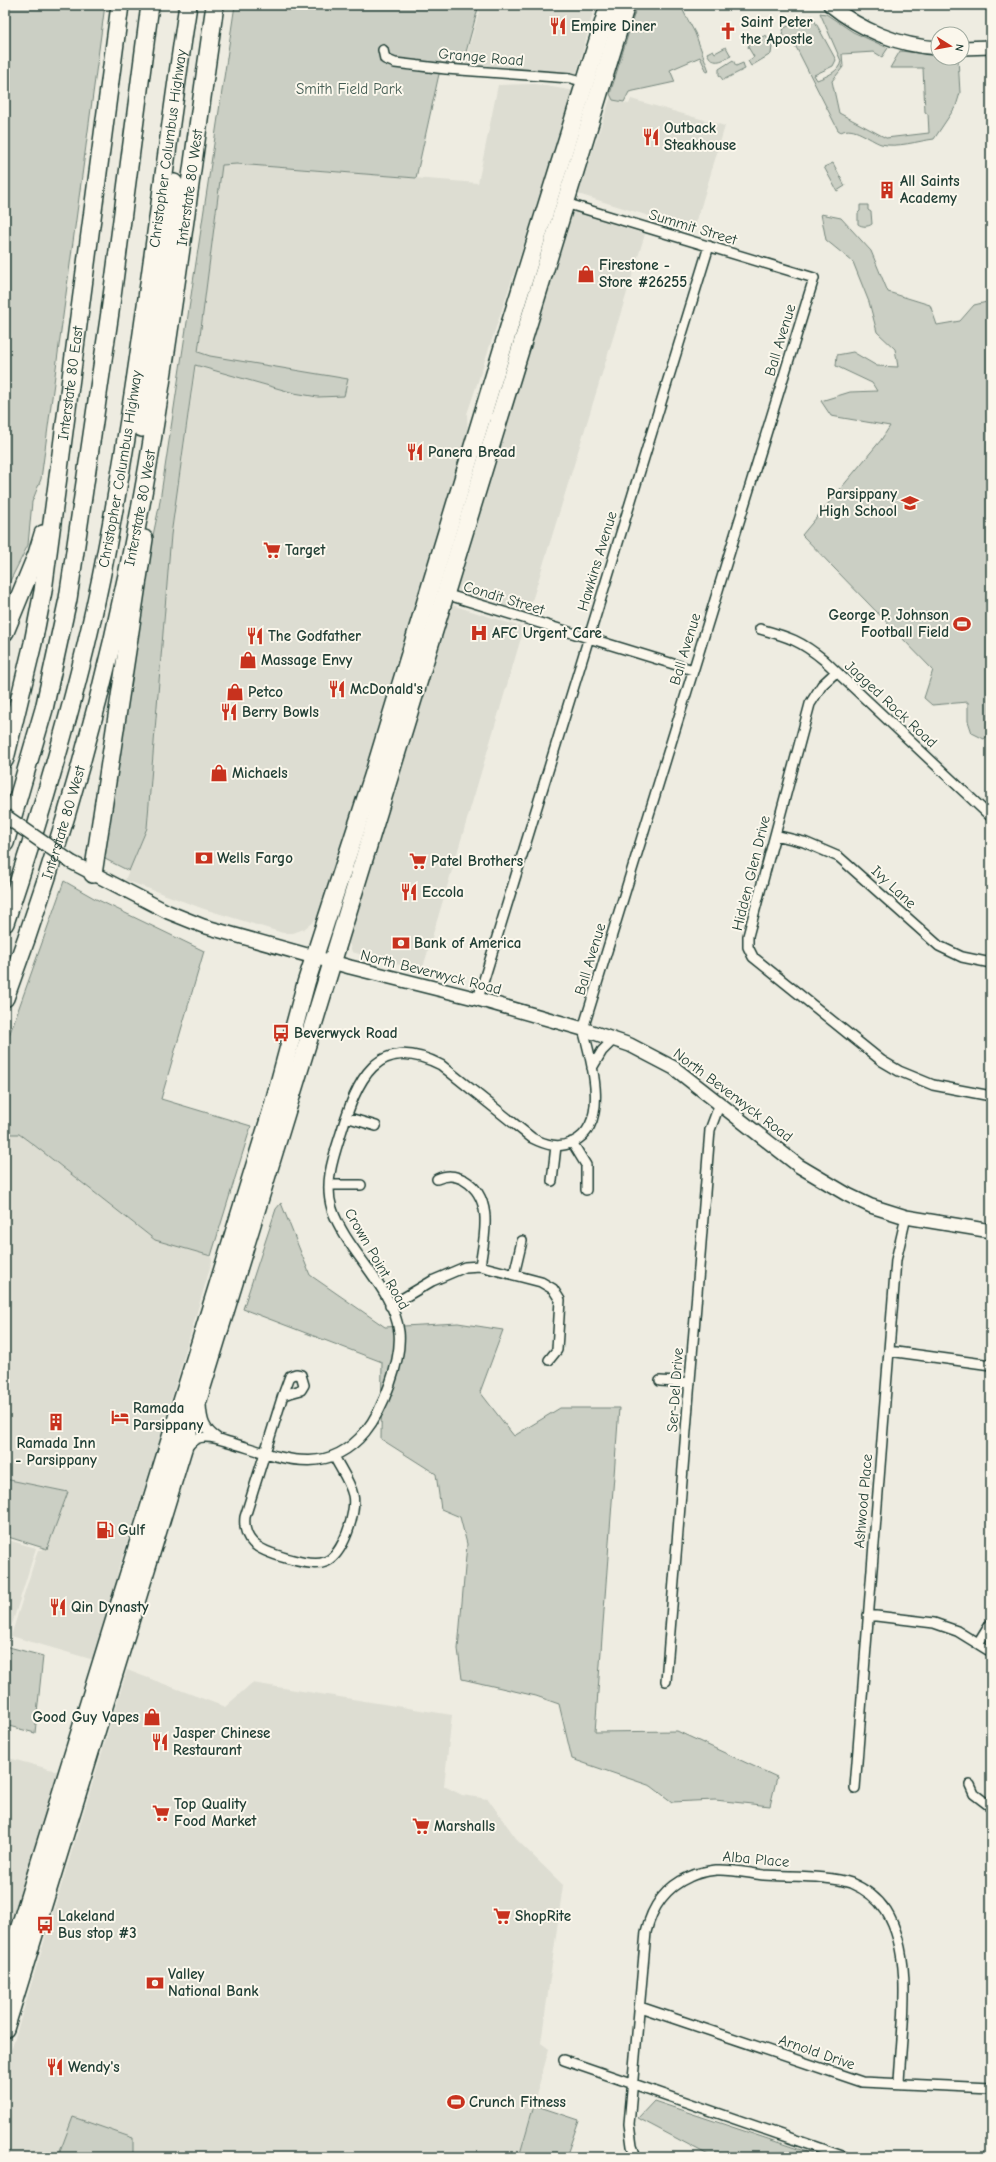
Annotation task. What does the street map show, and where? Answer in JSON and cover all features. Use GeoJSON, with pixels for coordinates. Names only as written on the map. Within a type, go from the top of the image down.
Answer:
{"type":"FeatureCollection","features":[{"type":"Feature","properties":{"kind":"highway","name":"Interstate 80 East"},"geometry":{"type":"LineString","coordinates":[[5,759],[33,644],[43,590],[120,5]]}},
{"type":"Feature","properties":{"kind":"highway","name":"Christopher Columbus Highway"},"geometry":{"type":"LineString","coordinates":[[5,843],[44,709],[68,599],[110,312],[150,5]]}},
{"type":"Feature","properties":{"kind":"highway","name":"Christopher Columbus Highway"},"geometry":{"type":"LineString","coordinates":[[5,923],[51,777],[84,651],[100,580],[126,439],[188,5]]}},
{"type":"Feature","properties":{"kind":"highway","name":"Interstate 80 West"},"geometry":{"type":"LineString","coordinates":[[5,998],[38,907],[70,795],[110,644],[147,467],[164,365],[215,5]]}},
{"type":"Feature","properties":{"kind":"highway"},"geometry":{"type":"LineString","coordinates":[[5,1974],[271,1113],[315,958],[373,776],[609,5]]}},
{"type":"Feature","properties":{"kind":"highway"},"geometry":{"type":"LineString","coordinates":[[5,2030],[333,963],[564,203],[626,5]]}},
{"type":"Feature","properties":{"kind":"highway"},"geometry":{"type":"LineString","coordinates":[[70,795],[105,638],[135,479],[190,53],[185,24]]}},
{"type":"Feature","properties":{"kind":"highway"},"geometry":{"type":"LineString","coordinates":[[93,874],[151,496],[147,467]]}},
{"type":"Feature","properties":{"kind":"highway"},"geometry":{"type":"LineString","coordinates":[[5,632],[37,554],[57,486]]}},
{"type":"Feature","properties":{"kind":"street"},"geometry":{"type":"LineString","coordinates":[[830,5],[854,22],[889,38],[910,44],[930,47]]}},
{"type":"Feature","properties":{"kind":"street"},"geometry":{"type":"LineString","coordinates":[[970,48],[991,47]]}},
{"type":"Feature","properties":{"kind":"street","name":"Grange Road"},"geometry":{"type":"LineString","coordinates":[[383,50],[385,59],[395,63],[450,69],[570,78],[586,82]]}},
{"type":"Feature","properties":{"kind":"street","name":"Summit Street"},"geometry":{"type":"LineString","coordinates":[[564,203],[814,278]]}},
{"type":"Feature","properties":{"kind":"street","name":"Hawkins Avenue"},"geometry":{"type":"LineString","coordinates":[[478,999],[709,246]]}},
{"type":"Feature","properties":{"kind":"street","name":"Ball Avenue"},"geometry":{"type":"LineString","coordinates":[[583,1029],[814,278]]}},
{"type":"Feature","properties":{"kind":"street","name":"Condit Street"},"geometry":{"type":"LineString","coordinates":[[445,594],[693,670]]}},
{"type":"Feature","properties":{"kind":"street","name":"Jagged Rock Road"},"geometry":{"type":"LineString","coordinates":[[760,629],[786,636],[802,643],[836,672],[991,817]]}},
{"type":"Feature","properties":{"kind":"street","name":"Hidden Glen Drive"},"geometry":{"type":"LineString","coordinates":[[836,672],[822,685],[810,704],[748,936],[748,947],[753,957],[882,1061],[899,1071],[933,1085],[991,1096]]}},
{"type":"Feature","properties":{"kind":"street","name":"North Beverwyck Road"},"geometry":{"type":"LineString","coordinates":[[5,816],[39,842],[71,862],[168,912],[203,926],[333,963],[478,999],[614,1039],[651,1055],[674,1068],[799,1166],[823,1181],[871,1206],[906,1217],[991,1231]]}},
{"type":"Feature","properties":{"kind":"street","name":"Ivy Lane"},"geometry":{"type":"LineString","coordinates":[[775,834],[804,842],[839,857],[938,946],[962,957],[991,963]]}},
{"type":"Feature","properties":{"kind":"street"},"geometry":{"type":"LineString","coordinates":[[552,1181],[556,1146],[572,1142],[584,1134],[594,1115],[596,1092],[583,1029]]}},
{"type":"Feature","properties":{"kind":"street"},"geometry":{"type":"LineString","coordinates":[[592,1068],[602,1051],[614,1039]]}},
{"type":"Feature","properties":{"kind":"street","name":"Crown Point Road"},"geometry":{"type":"LineString","coordinates":[[182,1453],[196,1439],[202,1437],[218,1439],[297,1461],[322,1461],[334,1456],[352,1445],[365,1432],[389,1384],[397,1363],[400,1341],[396,1319],[390,1306],[339,1225],[329,1199],[328,1185],[333,1159],[355,1091],[369,1069],[387,1058],[398,1055],[420,1056],[441,1065],[532,1138],[548,1145],[556,1146]]}},
{"type":"Feature","properties":{"kind":"street","name":"Ser-Del Drive"},"geometry":{"type":"LineString","coordinates":[[666,1681],[710,1130],[720,1103]]}},
{"type":"Feature","properties":{"kind":"street"},"geometry":{"type":"LineString","coordinates":[[346,1117],[376,1126]]}},
{"type":"Feature","properties":{"kind":"street"},"geometry":{"type":"LineString","coordinates":[[572,1142],[586,1165],[586,1190]]}},
{"type":"Feature","properties":{"kind":"street"},"geometry":{"type":"LineString","coordinates":[[437,1179],[446,1176],[461,1179],[468,1183],[479,1196],[484,1206],[486,1228],[480,1266]]}},
{"type":"Feature","properties":{"kind":"street"},"geometry":{"type":"LineString","coordinates":[[328,1185],[361,1186]]}},
{"type":"Feature","properties":{"kind":"street","name":"Ashwood Place"},"geometry":{"type":"LineString","coordinates":[[855,1788],[896,1260],[906,1217]]}},
{"type":"Feature","properties":{"kind":"street"},"geometry":{"type":"LineString","coordinates":[[514,1275],[522,1241]]}},
{"type":"Feature","properties":{"kind":"street"},"geometry":{"type":"LineString","coordinates":[[390,1306],[432,1281],[464,1267],[480,1266],[541,1282],[553,1290],[560,1300],[557,1350],[549,1360]]}},
{"type":"Feature","properties":{"kind":"street"},"geometry":{"type":"LineString","coordinates":[[889,1351],[991,1365]]}},
{"type":"Feature","properties":{"kind":"street"},"geometry":{"type":"LineString","coordinates":[[660,1381],[690,1383]]}},
{"type":"Feature","properties":{"kind":"street"},"geometry":{"type":"LineString","coordinates":[[283,1395],[245,1517],[247,1534],[253,1543],[268,1551],[314,1564],[325,1562],[338,1552],[346,1537],[354,1504],[353,1493],[334,1456]]}},
{"type":"Feature","properties":{"kind":"street","name":"Crown Point Road"},"geometry":{"type":"LineString","coordinates":[[200,1396],[202,1423],[208,1432],[218,1439]]}},
{"type":"Feature","properties":{"kind":"street"},"geometry":{"type":"LineString","coordinates":[[868,1615],[934,1623],[957,1631],[991,1652]]}},
{"type":"Feature","properties":{"kind":"street"},"geometry":{"type":"LineString","coordinates":[[978,1644],[991,1623]]}},
{"type":"Feature","properties":{"kind":"street"},"geometry":{"type":"LineString","coordinates":[[970,1785],[974,1794],[991,1807]]}},
{"type":"Feature","properties":{"kind":"street","name":"Alba Place"},"geometry":{"type":"LineString","coordinates":[[636,2157],[630,2135],[633,2083],[649,1921],[656,1905],[663,1896],[681,1881],[702,1872],[723,1870],[839,1880],[850,1883],[869,1894],[885,1910],[891,1920],[898,1941],[904,1974],[899,2084]]}},
{"type":"Feature","properties":{"kind":"street","name":"Arnold Drive"},"geometry":{"type":"LineString","coordinates":[[640,2007],[862,2082],[991,2088]]}},
{"type":"Feature","properties":{"kind":"street"},"geometry":{"type":"LineString","coordinates":[[564,2060],[845,2157]]}},
{"type":"Feature","properties":{"kind":"shaded area"},"geometry":{"type":"Polygon","coordinates":[[[481,5],[595,5],[577,73],[464,64],[481,5]]]}},
{"type":"Feature","properties":{"kind":"shaded area"},"geometry":{"type":"Polygon","coordinates":[[[535,84],[575,91],[467,414],[468,435],[321,910],[314,921],[304,929],[293,933],[283,933],[204,909],[125,880],[147,828],[171,535],[196,365],[294,393],[198,352],[222,165],[237,164],[478,183],[498,85],[535,84]]]}},
{"type":"Feature","properties":{"kind":"shaded area"},"geometry":{"type":"Polygon","coordinates":[[[611,96],[613,100],[629,104],[631,99],[725,126],[694,230],[578,194],[611,96]]]}},
{"type":"Feature","properties":{"kind":"shaded area"},"geometry":{"type":"Polygon","coordinates":[[[570,211],[645,234],[528,614],[453,590],[570,211]]]}},
{"type":"Feature","properties":{"kind":"shaded area"},"geometry":{"type":"Polygon","coordinates":[[[449,604],[524,628],[422,971],[352,952],[348,940],[449,604]]]}},
{"type":"Feature","properties":{"kind":"shaded area"},"geometry":{"type":"Polygon","coordinates":[[[5,1134],[19,1134],[155,1240],[211,1256],[212,1261],[157,1448],[118,1571],[116,1587],[94,1660],[11,1636],[38,1550],[47,1549],[68,1492],[5,1479],[5,1134]]]}},
{"type":"Feature","properties":{"kind":"shaded area"},"geometry":{"type":"Polygon","coordinates":[[[5,1539],[36,1548],[8,1637],[5,1637],[5,1539]]]}},
{"type":"Feature","properties":{"kind":"shaded area"},"geometry":{"type":"Polygon","coordinates":[[[127,1670],[225,1707],[252,1683],[452,1715],[444,1786],[462,1795],[488,1799],[518,1841],[563,1885],[541,2043],[549,2049],[519,2157],[133,2157],[133,2138],[74,2118],[58,2157],[5,2157],[5,2070],[127,1670]]]}},
{"type":"Feature","properties":{"kind":"shaded area"},"geometry":{"type":"Polygon","coordinates":[[[5,1757],[60,1772],[5,1949],[5,1757]]]}},
{"type":"Feature","properties":{"kind":"green space"},"geometry":{"type":"Polygon","coordinates":[[[5,5],[105,5],[41,479],[32,502],[28,545],[9,583],[5,585],[5,5]]]}},
{"type":"Feature","properties":{"kind":"green space","name":"Smith Field Park"},"geometry":{"type":"Polygon","coordinates":[[[235,5],[479,5],[461,70],[439,74],[416,178],[237,164],[222,165],[198,352],[210,356],[348,379],[344,396],[318,397],[294,393],[195,365],[171,535],[147,828],[129,871],[101,857],[137,611],[159,507],[235,5]]]}},
{"type":"Feature","properties":{"kind":"green space"},"geometry":{"type":"Polygon","coordinates":[[[637,5],[680,5],[695,33],[709,71],[707,72],[700,57],[670,70],[675,82],[629,92],[624,102],[613,100],[610,94],[637,5]]]}},
{"type":"Feature","properties":{"kind":"green space"},"geometry":{"type":"Polygon","coordinates":[[[820,13],[826,14],[853,32],[888,48],[882,57],[874,52],[842,54],[843,67],[832,81],[839,113],[886,138],[929,133],[928,114],[925,112],[923,68],[890,68],[900,51],[930,54],[930,66],[958,66],[960,93],[956,106],[934,139],[901,145],[887,145],[876,142],[851,130],[841,132],[838,130],[793,41],[786,41],[782,34],[784,28],[812,16],[836,60],[833,66],[814,75],[817,80],[835,71],[840,65],[841,61],[820,13]]]}},
{"type":"Feature","properties":{"kind":"green space"},"geometry":{"type":"Polygon","coordinates":[[[766,35],[772,47],[771,54],[751,66],[748,61],[754,57],[748,47],[750,43],[766,35]]]}},
{"type":"Feature","properties":{"kind":"green space"},"geometry":{"type":"Polygon","coordinates":[[[726,47],[731,56],[721,61],[712,60],[707,53],[713,50],[715,53],[726,47]]]}},
{"type":"Feature","properties":{"kind":"green space"},"geometry":{"type":"Polygon","coordinates":[[[733,60],[736,66],[743,63],[745,69],[723,80],[719,75],[719,69],[733,60]]]}},
{"type":"Feature","properties":{"kind":"green space"},"geometry":{"type":"Polygon","coordinates":[[[833,163],[845,186],[837,191],[824,167],[833,163]]]}},
{"type":"Feature","properties":{"kind":"green space"},"geometry":{"type":"Polygon","coordinates":[[[860,205],[868,205],[868,210],[871,212],[872,224],[863,226],[858,224],[860,205]]]}},
{"type":"Feature","properties":{"kind":"green space","name":"Parsippany High School"},"geometry":{"type":"Polygon","coordinates":[[[821,214],[841,218],[871,251],[888,292],[930,305],[937,325],[960,321],[974,305],[991,301],[991,733],[984,739],[972,733],[968,721],[968,702],[932,705],[924,698],[933,670],[802,535],[881,440],[890,426],[831,416],[821,401],[850,392],[877,391],[872,383],[836,366],[837,355],[853,352],[877,366],[898,367],[895,349],[877,332],[869,302],[853,262],[826,240],[821,214]]]}},
{"type":"Feature","properties":{"kind":"green space"},"geometry":{"type":"Polygon","coordinates":[[[64,881],[94,898],[204,951],[161,1099],[251,1126],[211,1256],[155,1240],[19,1134],[5,1134],[5,1047],[64,881]]]}},
{"type":"Feature","properties":{"kind":"green space"},"geometry":{"type":"Polygon","coordinates":[[[281,1203],[310,1275],[385,1327],[458,1323],[503,1330],[480,1392],[514,1436],[560,1408],[619,1408],[595,1732],[677,1731],[777,1777],[770,1806],[715,1800],[672,1802],[651,1786],[572,1759],[559,1704],[536,1696],[462,1679],[458,1649],[467,1544],[460,1517],[441,1509],[436,1474],[381,1439],[382,1362],[243,1309],[276,1209],[281,1203]]]}},
{"type":"Feature","properties":{"kind":"green space"},"geometry":{"type":"Polygon","coordinates":[[[5,1479],[68,1492],[47,1549],[5,1536],[5,1479]]]}},
{"type":"Feature","properties":{"kind":"green space"},"geometry":{"type":"Polygon","coordinates":[[[5,1646],[43,1656],[35,1733],[5,1725],[5,1646]]]}},
{"type":"Feature","properties":{"kind":"green space"},"geometry":{"type":"Polygon","coordinates":[[[654,2101],[822,2157],[712,2157],[638,2118],[654,2101]]]}},
{"type":"Feature","properties":{"kind":"green space"},"geometry":{"type":"Polygon","coordinates":[[[534,2105],[579,2120],[566,2157],[519,2157],[534,2105]]]}},
{"type":"Feature","properties":{"kind":"green space"},"geometry":{"type":"Polygon","coordinates":[[[73,2117],[133,2138],[133,2157],[58,2157],[73,2117]]]}},
{"type":"Feature","properties":{"kind":"place","name":"Empire Diner"},"geometry":{"type":"Point","coordinates":[558,26]}},
{"type":"Feature","properties":{"kind":"place","name":"Saint Peter the Apostle"},"geometry":{"type":"Point","coordinates":[728,31]}},
{"type":"Feature","properties":{"kind":"place","name":"Outback Steakhouse"},"geometry":{"type":"Point","coordinates":[651,137]}},
{"type":"Feature","properties":{"kind":"place","name":"All Saints Academy"},"geometry":{"type":"Point","coordinates":[887,190]}},
{"type":"Feature","properties":{"kind":"place","name":"Firestone - Store #26255"},"geometry":{"type":"Point","coordinates":[586,274]}},
{"type":"Feature","properties":{"kind":"place","name":"Panera Bread"},"geometry":{"type":"Point","coordinates":[415,452]}},
{"type":"Feature","properties":{"kind":"place","name":"Parsippany High School"},"geometry":{"type":"Point","coordinates":[910,503]}},
{"type":"Feature","properties":{"kind":"place","name":"Target"},"geometry":{"type":"Point","coordinates":[272,550]}},
{"type":"Feature","properties":{"kind":"place","name":"George P. Johnson Football Field"},"geometry":{"type":"Point","coordinates":[962,624]}},
{"type":"Feature","properties":{"kind":"place","name":"AFC Urgent Care"},"geometry":{"type":"Point","coordinates":[479,633]}},
{"type":"Feature","properties":{"kind":"place","name":"The Godfather"},"geometry":{"type":"Point","coordinates":[255,636]}},
{"type":"Feature","properties":{"kind":"place","name":"Massage Envy"},"geometry":{"type":"Point","coordinates":[248,660]}},
{"type":"Feature","properties":{"kind":"place","name":"McDonald's"},"geometry":{"type":"Point","coordinates":[337,689]}},
{"type":"Feature","properties":{"kind":"place","name":"Petco"},"geometry":{"type":"Point","coordinates":[235,692]}},
{"type":"Feature","properties":{"kind":"place","name":"Berry Bowls"},"geometry":{"type":"Point","coordinates":[229,712]}},
{"type":"Feature","properties":{"kind":"place","name":"Michaels"},"geometry":{"type":"Point","coordinates":[219,773]}},
{"type":"Feature","properties":{"kind":"place","name":"Wells Fargo"},"geometry":{"type":"Point","coordinates":[204,858]}},
{"type":"Feature","properties":{"kind":"place","name":"Patel Brothers"},"geometry":{"type":"Point","coordinates":[418,861]}},
{"type":"Feature","properties":{"kind":"place","name":"Eccola"},"geometry":{"type":"Point","coordinates":[409,892]}},
{"type":"Feature","properties":{"kind":"place","name":"Bank of America"},"geometry":{"type":"Point","coordinates":[401,943]}},
{"type":"Feature","properties":{"kind":"place","name":"Beverwyck Road"},"geometry":{"type":"Point","coordinates":[281,1033]}},
{"type":"Feature","properties":{"kind":"place","name":"Ramada Parsippany"},"geometry":{"type":"Point","coordinates":[120,1417]}},
{"type":"Feature","properties":{"kind":"place","name":"Ramada Inn - Parsippany"},"geometry":{"type":"Point","coordinates":[56,1422]}},
{"type":"Feature","properties":{"kind":"place","name":"Gulf"},"geometry":{"type":"Point","coordinates":[105,1530]}},
{"type":"Feature","properties":{"kind":"place","name":"Qin Dynasty"},"geometry":{"type":"Point","coordinates":[58,1607]}},
{"type":"Feature","properties":{"kind":"place","name":"Good Guy Vapes"},"geometry":{"type":"Point","coordinates":[152,1717]}},
{"type":"Feature","properties":{"kind":"place","name":"Jasper Chinese Restaurant"},"geometry":{"type":"Point","coordinates":[160,1742]}},
{"type":"Feature","properties":{"kind":"place","name":"Top Quality Food Market"},"geometry":{"type":"Point","coordinates":[161,1813]}},
{"type":"Feature","properties":{"kind":"place","name":"Marshalls"},"geometry":{"type":"Point","coordinates":[421,1826]}},
{"type":"Feature","properties":{"kind":"place","name":"ShopRite"},"geometry":{"type":"Point","coordinates":[502,1916]}},
{"type":"Feature","properties":{"kind":"place","name":"Lakeland Bus stop #3"},"geometry":{"type":"Point","coordinates":[45,1925]}},
{"type":"Feature","properties":{"kind":"place","name":"Valley National Bank"},"geometry":{"type":"Point","coordinates":[155,1983]}},
{"type":"Feature","properties":{"kind":"place","name":"Wendy's"},"geometry":{"type":"Point","coordinates":[55,2067]}},
{"type":"Feature","properties":{"kind":"place","name":"Crunch Fitness"},"geometry":{"type":"Point","coordinates":[456,2102]}}]}
